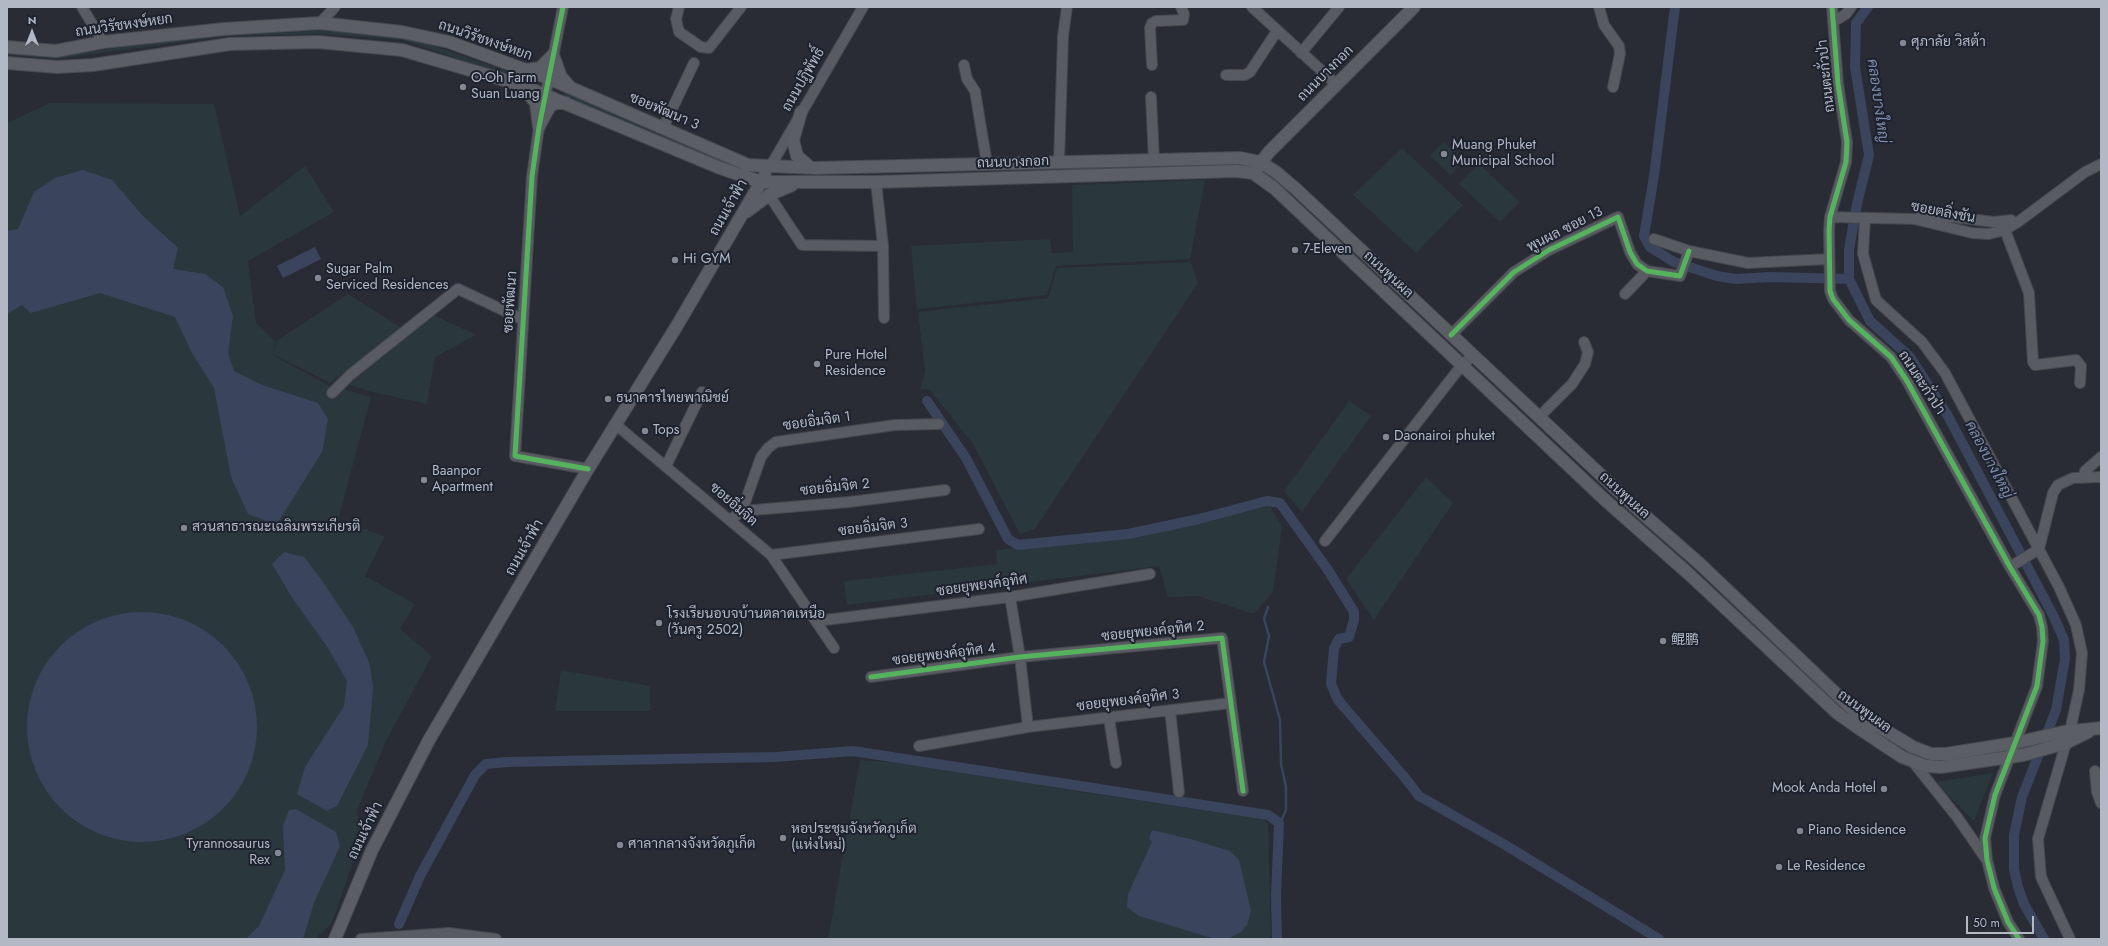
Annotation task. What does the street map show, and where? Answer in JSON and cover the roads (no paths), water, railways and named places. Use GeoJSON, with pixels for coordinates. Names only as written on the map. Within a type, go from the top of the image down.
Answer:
{"type":"FeatureCollection","features":[{"type":"Feature","properties":{"kind":"main road","name":"ถนนบางกอก"},"geometry":{"type":"LineString","coordinates":[[761,182],[876,182],[1236,171],[1253,173],[1260,162],[1414,7]]}},
{"type":"Feature","properties":{"kind":"main road","name":"ถนนวิรัชหงษ์หยก"},"geometry":{"type":"LineString","coordinates":[[7,47],[56,51],[103,42],[224,29],[320,24],[402,32],[448,42],[548,78]]}},
{"type":"Feature","properties":{"kind":"main road"},"geometry":{"type":"LineString","coordinates":[[7,63],[57,67],[93,65],[230,44],[318,42],[402,50],[521,85],[720,168],[761,182]]}},
{"type":"Feature","properties":{"kind":"main road"},"geometry":{"type":"LineString","coordinates":[[526,70],[540,68],[553,55],[561,77],[572,88]]}},
{"type":"Feature","properties":{"kind":"main road","name":"ซอยพัฒนา 3"},"geometry":{"type":"LineString","coordinates":[[548,78],[748,165],[770,167]]}},
{"type":"Feature","properties":{"kind":"main road"},"geometry":{"type":"LineString","coordinates":[[521,85],[536,103],[539,127]]}},
{"type":"Feature","properties":{"kind":"main road"},"geometry":{"type":"LineString","coordinates":[[539,127],[550,106],[556,103],[567,103]]}},
{"type":"Feature","properties":{"kind":"main road"},"geometry":{"type":"LineString","coordinates":[[801,112],[793,140],[797,156],[811,168]]}},
{"type":"Feature","properties":{"kind":"main road","name":"ถนนบางกอก"},"geometry":{"type":"LineString","coordinates":[[770,167],[811,168],[1240,158],[1260,162]]}},
{"type":"Feature","properties":{"kind":"main road","name":"ถนนพูนผล"},"geometry":{"type":"LineString","coordinates":[[1260,162],[1276,172],[1296,189],[1539,417],[1700,564],[1849,706],[1866,719],[1913,747],[1931,754],[1946,754],[2030,740],[2065,738]]}},
{"type":"Feature","properties":{"kind":"main road","name":"ถนนเจ้าฟ้า"},"geometry":{"type":"LineString","coordinates":[[335,939],[372,850],[420,756],[588,469],[678,324],[770,167]]}},
{"type":"Feature","properties":{"kind":"main road","name":"ถนนพูนผล"},"geometry":{"type":"LineString","coordinates":[[1253,173],[1274,188],[1604,499],[1690,575],[1837,713],[1902,757],[1913,762],[1941,767],[2023,755],[2065,738]]}},
{"type":"Feature","properties":{"kind":"main road"},"geometry":{"type":"LineString","coordinates":[[742,215],[769,195],[801,182]]}},
{"type":"Feature","properties":{"kind":"main road"},"geometry":{"type":"LineString","coordinates":[[2065,738],[2096,729]]}},
{"type":"Feature","properties":{"kind":"street"},"geometry":{"type":"LineString","coordinates":[[82,7],[103,42]]}},
{"type":"Feature","properties":{"kind":"street"},"geometry":{"type":"LineString","coordinates":[[320,24],[335,7]]}},
{"type":"Feature","properties":{"kind":"street","name":"ซอยพัฒนา"},"geometry":{"type":"LineString","coordinates":[[563,7],[545,94],[532,176],[514,456],[588,469]]}},
{"type":"Feature","properties":{"kind":"street"},"geometry":{"type":"LineString","coordinates":[[679,7],[676,19],[679,32],[701,47],[709,48],[741,7]]}},
{"type":"Feature","properties":{"kind":"street","name":"ถนนปฏิพัทธิ์"},"geometry":{"type":"LineString","coordinates":[[770,167],[863,7]]}},
{"type":"Feature","properties":{"kind":"street"},"geometry":{"type":"LineString","coordinates":[[1059,162],[1063,36],[1067,7]]}},
{"type":"Feature","properties":{"kind":"street"},"geometry":{"type":"LineString","coordinates":[[1152,65],[1150,28],[1156,21],[1183,20],[1184,14],[1181,7]]}},
{"type":"Feature","properties":{"kind":"street"},"geometry":{"type":"LineString","coordinates":[[1252,7],[1336,84]]}},
{"type":"Feature","properties":{"kind":"street"},"geometry":{"type":"LineString","coordinates":[[1301,53],[1339,7]]}},
{"type":"Feature","properties":{"kind":"street"},"geometry":{"type":"LineString","coordinates":[[1599,7],[1604,25],[1619,46],[1620,54],[1613,87]]}},
{"type":"Feature","properties":{"kind":"street","name":"ถนนตะกั่วป่า"},"geometry":{"type":"LineString","coordinates":[[1832,7],[1838,84],[1846,148],[1846,162],[1830,217],[1828,230],[1829,279],[1834,299],[1849,320],[1891,357],[1907,381],[2010,568],[2039,615],[2044,641],[2037,686],[1995,795],[1988,820],[1985,838],[1987,860]]}},
{"type":"Feature","properties":{"kind":"street"},"geometry":{"type":"LineString","coordinates":[[1834,22],[1846,14],[1851,7]]}},
{"type":"Feature","properties":{"kind":"street"},"geometry":{"type":"LineString","coordinates":[[1226,74],[1245,75],[1250,72],[1277,31]]}},
{"type":"Feature","properties":{"kind":"street"},"geometry":{"type":"LineString","coordinates":[[663,128],[694,63]]}},
{"type":"Feature","properties":{"kind":"street"},"geometry":{"type":"LineString","coordinates":[[964,65],[967,79],[975,91],[987,164]]}},
{"type":"Feature","properties":{"kind":"street"},"geometry":{"type":"LineString","coordinates":[[1151,97],[1154,160]]}},
{"type":"Feature","properties":{"kind":"street","name":"ซอยตลิ่งชัน"},"geometry":{"type":"LineString","coordinates":[[1830,217],[1914,219],[1972,233],[1989,234],[2030,212],[2085,172],[2101,164]]}},
{"type":"Feature","properties":{"kind":"street"},"geometry":{"type":"LineString","coordinates":[[876,182],[883,246],[884,318]]}},
{"type":"Feature","properties":{"kind":"street"},"geometry":{"type":"LineString","coordinates":[[769,195],[802,245],[883,246]]}},
{"type":"Feature","properties":{"kind":"street","name":"พูนผล ซอย 13"},"geometry":{"type":"LineString","coordinates":[[1451,334],[1514,272],[1549,250],[1618,217],[1630,252],[1637,264],[1647,271]]}},
{"type":"Feature","properties":{"kind":"street"},"geometry":{"type":"LineString","coordinates":[[1865,218],[1863,254],[1876,300],[1922,342],[1945,373],[2059,587],[2076,625],[2082,653],[2079,690],[2038,839],[2041,877],[2070,939]]}},
{"type":"Feature","properties":{"kind":"street"},"geometry":{"type":"LineString","coordinates":[[2004,226],[2028,293],[2033,363],[2076,360],[2081,366],[2080,383]]}},
{"type":"Feature","properties":{"kind":"street"},"geometry":{"type":"LineString","coordinates":[[1654,239],[1688,255],[1748,263],[1829,259]]}},
{"type":"Feature","properties":{"kind":"street"},"geometry":{"type":"LineString","coordinates":[[1625,294],[1647,271],[1680,276],[1688,255]]}},
{"type":"Feature","properties":{"kind":"street"},"geometry":{"type":"LineString","coordinates":[[332,393],[350,375],[458,289],[522,319]]}},
{"type":"Feature","properties":{"kind":"street"},"geometry":{"type":"LineString","coordinates":[[1539,417],[1572,384],[1585,364],[1588,352],[1584,342]]}},
{"type":"Feature","properties":{"kind":"street"},"geometry":{"type":"LineString","coordinates":[[1325,541],[1473,355]]}},
{"type":"Feature","properties":{"kind":"street"},"geometry":{"type":"LineString","coordinates":[[666,466],[702,392]]}},
{"type":"Feature","properties":{"kind":"street","name":"ซอยอิ่มจิต"},"geometry":{"type":"LineString","coordinates":[[615,424],[771,555],[834,648]]}},
{"type":"Feature","properties":{"kind":"street","name":"ซอยอิ่มจิต 1"},"geometry":{"type":"LineString","coordinates":[[742,511],[761,457],[768,448],[776,442],[894,425],[939,424]]}},
{"type":"Feature","properties":{"kind":"street"},"geometry":{"type":"LineString","coordinates":[[2085,471],[2101,458]]}},
{"type":"Feature","properties":{"kind":"street"},"geometry":{"type":"LineString","coordinates":[[2010,568],[2039,549],[2053,493],[2058,485],[2073,478],[2101,477]]}},
{"type":"Feature","properties":{"kind":"street","name":"ซอยอิ่มจิต 2"},"geometry":{"type":"LineString","coordinates":[[742,511],[849,502],[945,490]]}},
{"type":"Feature","properties":{"kind":"street"},"geometry":{"type":"LineString","coordinates":[[730,520],[742,511]]}},
{"type":"Feature","properties":{"kind":"street","name":"ซอยอิ่มจิต 3"},"geometry":{"type":"LineString","coordinates":[[771,555],[979,529]]}},
{"type":"Feature","properties":{"kind":"street","name":"ซอยยุพยงค์อุทิศ"},"geometry":{"type":"LineString","coordinates":[[817,621],[1010,597],[1150,574]]}},
{"type":"Feature","properties":{"kind":"street"},"geometry":{"type":"LineString","coordinates":[[1010,597],[1020,657],[1028,728]]}},
{"type":"Feature","properties":{"kind":"street","name":"ซอยยุพยงค์อุทิศ 2"},"geometry":{"type":"LineString","coordinates":[[1020,657],[1222,638],[1231,703]]}},
{"type":"Feature","properties":{"kind":"street","name":"ซอยยุพยงค์อุทิศ 4"},"geometry":{"type":"LineString","coordinates":[[871,677],[1020,657]]}},
{"type":"Feature","properties":{"kind":"street"},"geometry":{"type":"LineString","coordinates":[[1231,703],[1243,790]]}},
{"type":"Feature","properties":{"kind":"street","name":"ซอยยุพยงค์อุทิศ 3"},"geometry":{"type":"LineString","coordinates":[[919,746],[1028,728],[1231,703]]}},
{"type":"Feature","properties":{"kind":"street"},"geometry":{"type":"LineString","coordinates":[[1170,710],[1179,792]]}},
{"type":"Feature","properties":{"kind":"street"},"geometry":{"type":"LineString","coordinates":[[1109,718],[1116,763]]}},
{"type":"Feature","properties":{"kind":"street"},"geometry":{"type":"LineString","coordinates":[[1913,762],[1957,817],[1987,860],[2000,905],[2019,939]]}},
{"type":"Feature","properties":{"kind":"street"},"geometry":{"type":"LineString","coordinates":[[2094,771],[2097,792],[2101,803]]}},
{"type":"Feature","properties":{"kind":"street"},"geometry":{"type":"LineString","coordinates":[[360,939],[387,939],[449,933],[496,939]]}},
{"type":"Feature","properties":{"kind":"water"},"geometry":{"type":"Polygon","coordinates":[[[83,170],[112,180],[143,216],[178,248],[173,269],[205,274],[223,287],[233,316],[228,353],[234,371],[262,385],[318,403],[328,419],[322,452],[275,527],[264,520],[248,514],[231,477],[214,388],[192,353],[175,317],[100,293],[31,313],[22,305],[7,314],[7,231],[18,229],[34,192],[55,178],[83,170]]]}},
{"type":"Feature","properties":{"kind":"water"},"geometry":{"type":"Polygon","coordinates":[[[315,247],[321,259],[283,278],[277,266],[315,247]]]}},
{"type":"Feature","properties":{"kind":"water"},"geometry":{"type":"Polygon","coordinates":[[[284,552],[304,557],[321,579],[353,627],[369,662],[373,687],[368,745],[337,806],[327,811],[297,794],[305,767],[344,706],[347,681],[328,648],[291,596],[272,564],[284,552]]]}},
{"type":"Feature","properties":{"kind":"water"},"geometry":{"type":"Polygon","coordinates":[[[131,612],[153,612],[175,617],[196,625],[215,638],[231,654],[244,673],[252,694],[257,716],[255,749],[244,781],[231,800],[215,816],[196,829],[175,837],[153,842],[131,842],[109,837],[88,829],[69,816],[53,800],[40,781],[32,760],[27,738],[27,716],[32,694],[40,673],[53,654],[69,638],[88,625],[109,617],[131,612]]]}},
{"type":"Feature","properties":{"kind":"water"},"geometry":{"type":"Polygon","coordinates":[[[296,809],[336,832],[340,846],[314,903],[303,939],[246,939],[259,926],[285,870],[283,826],[289,810],[296,809]]]}},
{"type":"Feature","properties":{"kind":"water"},"geometry":{"type":"Polygon","coordinates":[[[1152,830],[1230,851],[1239,860],[1251,911],[1247,925],[1241,932],[1228,939],[1215,939],[1139,916],[1127,907],[1128,894],[1152,842],[1149,838],[1152,830]]]}},
{"type":"Feature","properties":{"kind":"waterway"},"geometry":{"type":"LineString","coordinates":[[1675,7],[1654,176],[1644,236],[1650,247],[1674,262],[1717,276],[1736,279],[1770,277],[1849,279]]}},
{"type":"Feature","properties":{"kind":"waterway","name":"คลองบางใหญ่"},"geometry":{"type":"LineString","coordinates":[[1868,7],[1856,23],[1855,67],[1869,155],[1857,204],[1849,249],[1849,279],[1870,321],[1910,357],[1948,416],[2054,617],[2064,640],[2065,659],[2056,710],[2022,797],[2014,835],[2014,869],[2018,887],[2024,904],[2044,939]]}},
{"type":"Feature","properties":{"kind":"waterway"},"geometry":{"type":"LineString","coordinates":[[927,401],[966,458],[1008,539],[1018,545],[1128,534],[1199,519],[1267,501],[1280,503],[1328,570],[1354,612],[1354,620],[1349,637],[1339,639],[1334,648],[1331,684],[1338,700],[1419,796],[1507,846],[1659,939]]}},
{"type":"Feature","properties":{"kind":"waterway"},"geometry":{"type":"LineString","coordinates":[[1268,607],[1264,619],[1269,636],[1264,662],[1280,720],[1281,764],[1286,787],[1286,810],[1279,826]]}},
{"type":"Feature","properties":{"kind":"waterway"},"geometry":{"type":"LineString","coordinates":[[399,924],[420,876],[475,775],[486,764],[507,762],[775,757],[853,751],[1268,815],[1279,823],[1276,896],[1277,939]]}},
{"type":"Feature","properties":{"kind":"place","name":"ศุภาลัย วิสต้า"},"geometry":{"type":"Point","coordinates":[1903,43]}},
{"type":"Feature","properties":{"kind":"place","name":"O-Oh Farm Suan Luang"},"geometry":{"type":"Point","coordinates":[463,87]}},
{"type":"Feature","properties":{"kind":"place","name":"Muang Phuket Municipal School"},"geometry":{"type":"Point","coordinates":[1444,154]}},
{"type":"Feature","properties":{"kind":"place","name":"7-Eleven"},"geometry":{"type":"Point","coordinates":[1295,250]}},
{"type":"Feature","properties":{"kind":"place","name":"Hi GYM"},"geometry":{"type":"Point","coordinates":[675,260]}},
{"type":"Feature","properties":{"kind":"place","name":"Sugar Palm Serviced Residences"},"geometry":{"type":"Point","coordinates":[318,278]}},
{"type":"Feature","properties":{"kind":"place","name":"Pure Hotel Residence"},"geometry":{"type":"Point","coordinates":[817,364]}},
{"type":"Feature","properties":{"kind":"place","name":"ธนาคารไทยพาณิชย์"},"geometry":{"type":"Point","coordinates":[608,399]}},
{"type":"Feature","properties":{"kind":"place","name":"Tops"},"geometry":{"type":"Point","coordinates":[645,431]}},
{"type":"Feature","properties":{"kind":"place","name":"Daonairoi phuket"},"geometry":{"type":"Point","coordinates":[1386,437]}},
{"type":"Feature","properties":{"kind":"place","name":"Baanpor Apartment"},"geometry":{"type":"Point","coordinates":[424,480]}},
{"type":"Feature","properties":{"kind":"place","name":"สวนสาธารณะเฉลิมพระเกียรติ"},"geometry":{"type":"Point","coordinates":[184,528]}},
{"type":"Feature","properties":{"kind":"place","name":"โรงเรียนอบจบ้านตลาดเหนือ (วันครู 2502)"},"geometry":{"type":"Point","coordinates":[659,623]}},
{"type":"Feature","properties":{"kind":"place","name":"鲲鹏"},"geometry":{"type":"Point","coordinates":[1663,641]}},
{"type":"Feature","properties":{"kind":"place","name":"Mook Anda Hotel"},"geometry":{"type":"Point","coordinates":[1884,789]}},
{"type":"Feature","properties":{"kind":"place","name":"Piano Residence"},"geometry":{"type":"Point","coordinates":[1800,831]}},
{"type":"Feature","properties":{"kind":"place","name":"หอประชุมจังหวัดภูเก็ต (แห่งใหม่)"},"geometry":{"type":"Point","coordinates":[783,838]}},
{"type":"Feature","properties":{"kind":"place","name":"ศาลากลางจังหวัดภูเก็ต"},"geometry":{"type":"Point","coordinates":[620,845]}},
{"type":"Feature","properties":{"kind":"place","name":"Tyrannosaurus Rex"},"geometry":{"type":"Point","coordinates":[278,853]}},
{"type":"Feature","properties":{"kind":"place","name":"Le Residence"},"geometry":{"type":"Point","coordinates":[1779,867]}}]}
